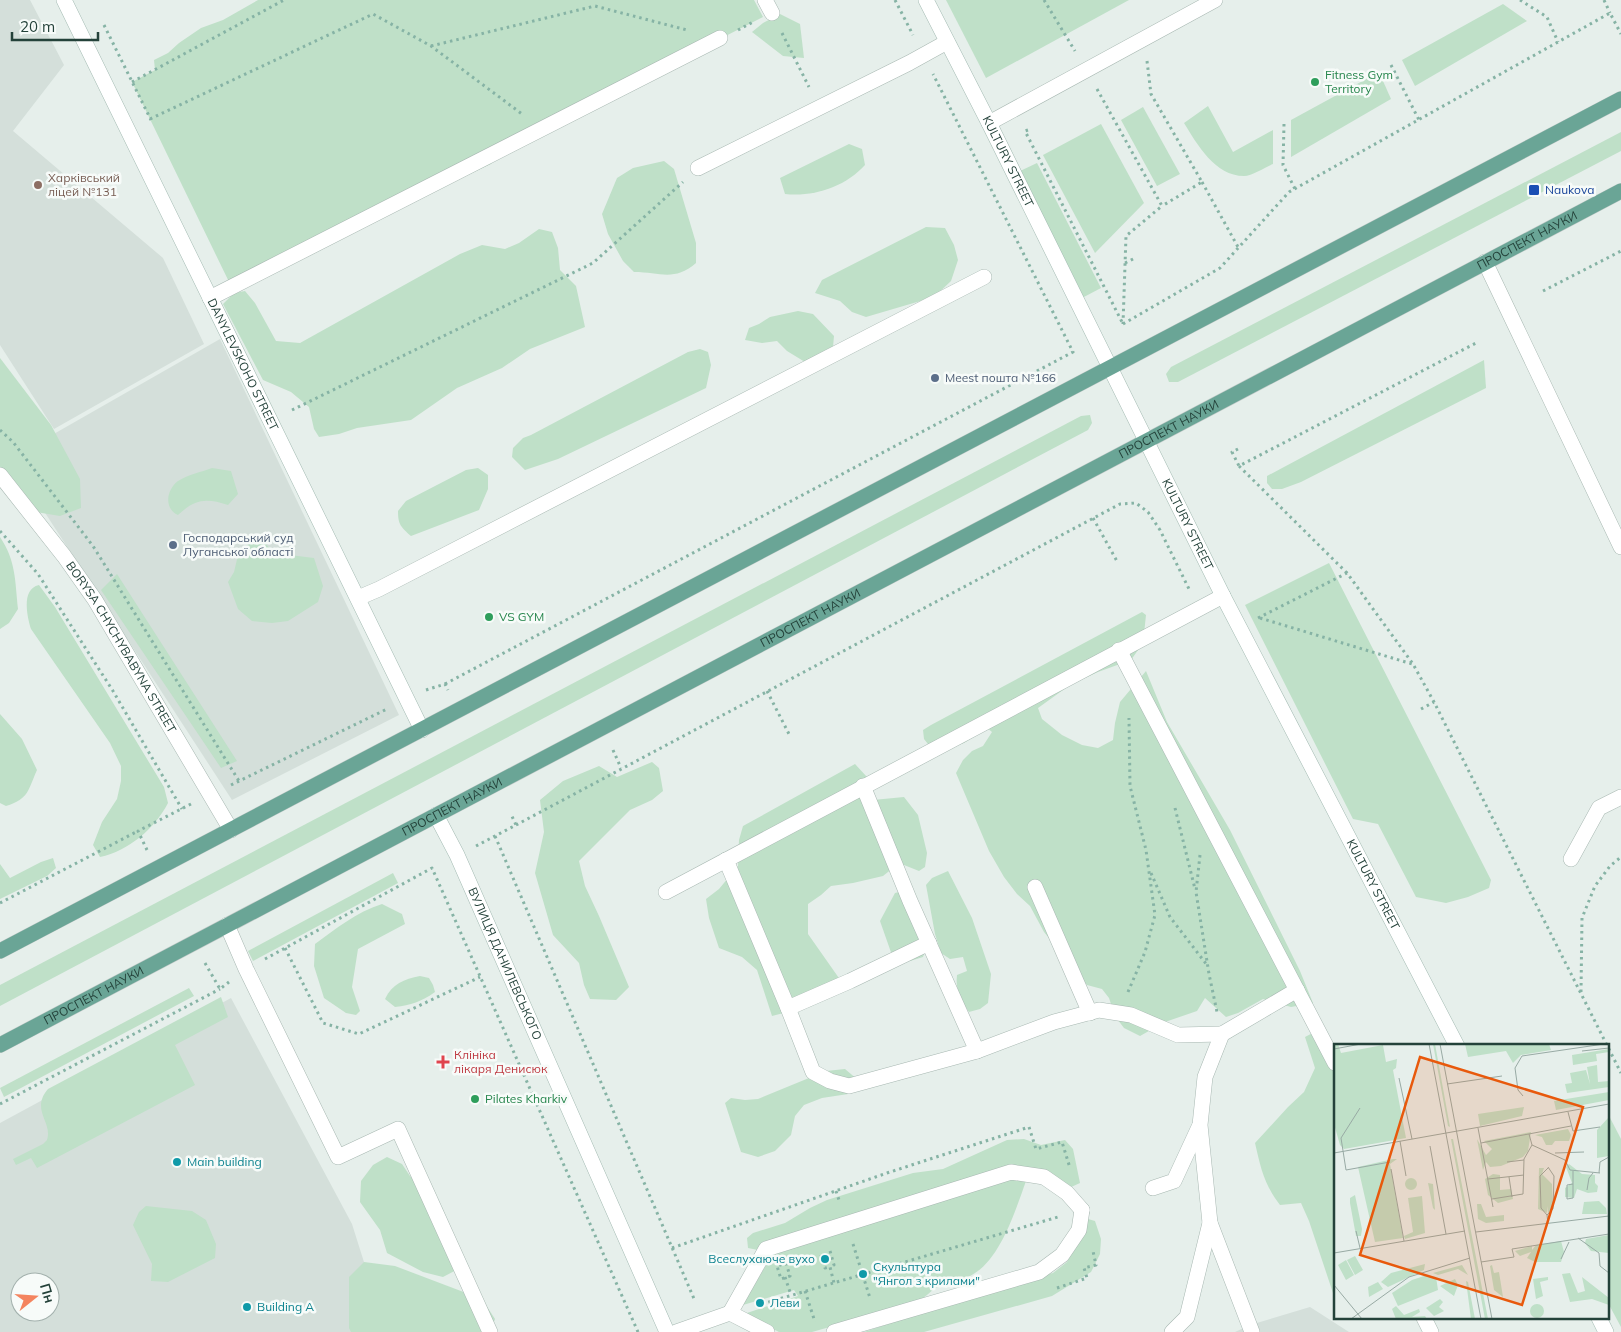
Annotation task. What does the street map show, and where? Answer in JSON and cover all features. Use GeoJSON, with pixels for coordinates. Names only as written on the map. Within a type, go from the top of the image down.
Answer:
{"type":"FeatureCollection","features":[{"type":"Feature","properties":{"kind":"main road"},"geometry":{"type":"LineString","coordinates":[[0,952],[1621,99]]}},
{"type":"Feature","properties":{"kind":"main road","name":"ПРОСПЕКТ НАУКИ"},"geometry":{"type":"LineString","coordinates":[[0,1045],[1621,191]]}},
{"type":"Feature","properties":{"kind":"street","name":"DANYLEVSKOHO STREET"},"geometry":{"type":"LineString","coordinates":[[64,0],[422,730]]}},
{"type":"Feature","properties":{"kind":"street","name":"KULTURY STREET"},"geometry":{"type":"LineString","coordinates":[[926,0],[989,123],[1223,596],[1456,1044]]}},
{"type":"Feature","properties":{"kind":"street"},"geometry":{"type":"LineString","coordinates":[[989,123],[1214,0]]}},
{"type":"Feature","properties":{"kind":"street"},"geometry":{"type":"LineString","coordinates":[[210,298],[720,38]]}},
{"type":"Feature","properties":{"kind":"street"},"geometry":{"type":"LineString","coordinates":[[698,168],[947,42]]}},
{"type":"Feature","properties":{"kind":"street"},"geometry":{"type":"LineString","coordinates":[[1486,262],[1621,547]]}},
{"type":"Feature","properties":{"kind":"street"},"geometry":{"type":"LineString","coordinates":[[358,598],[379,589],[984,277]]}},
{"type":"Feature","properties":{"kind":"street","name":"BORYSA CHYCHYBABYNA STREET"},"geometry":{"type":"LineString","coordinates":[[0,475],[64,556],[94,600],[212,794],[231,830]]}},
{"type":"Feature","properties":{"kind":"street"},"geometry":{"type":"LineString","coordinates":[[666,892],[1223,596]]}},
{"type":"Feature","properties":{"kind":"street"},"geometry":{"type":"LineString","coordinates":[[1119,650],[1334,1060]]}},
{"type":"Feature","properties":{"kind":"street"},"geometry":{"type":"LineString","coordinates":[[863,786],[977,1051]]}},
{"type":"Feature","properties":{"kind":"street"},"geometry":{"type":"LineString","coordinates":[[1571,860],[1599,808],[1621,797]]}},
{"type":"Feature","properties":{"kind":"street","name":"ВУЛИЦЯ ДАНИЛЕВСЬКОГО"},"geometry":{"type":"LineString","coordinates":[[436,815],[457,855],[667,1332]]}},
{"type":"Feature","properties":{"kind":"street"},"geometry":{"type":"LineString","coordinates":[[726,860],[813,1072],[830,1081],[849,1086],[977,1051],[1054,1022],[1099,1010],[1131,1015],[1178,1035],[1222,1034],[1297,990]]}},
{"type":"Feature","properties":{"kind":"street"},"geometry":{"type":"LineString","coordinates":[[1035,887],[1090,1012]]}},
{"type":"Feature","properties":{"kind":"street"},"geometry":{"type":"LineString","coordinates":[[227,925],[246,969],[338,1157],[398,1129],[490,1332]]}},
{"type":"Feature","properties":{"kind":"street"},"geometry":{"type":"LineString","coordinates":[[788,1008],[850,982],[929,943]]}},
{"type":"Feature","properties":{"kind":"street"},"geometry":{"type":"LineString","coordinates":[[1222,1034],[1205,1077],[1200,1125],[1210,1223],[1252,1332]]}},
{"type":"Feature","properties":{"kind":"street"},"geometry":{"type":"LineString","coordinates":[[1153,1188],[1174,1180],[1200,1125]]}},
{"type":"Feature","properties":{"kind":"street"},"geometry":{"type":"LineString","coordinates":[[676,1332],[730,1313],[766,1249],[1011,1172],[1044,1176],[1089,1208],[1079,1230],[1062,1255],[1039,1272],[834,1332]]}},
{"type":"Feature","properties":{"kind":"street"},"geometry":{"type":"LineString","coordinates":[[1172,1332],[1188,1317],[1210,1223]]}},
{"type":"Feature","properties":{"kind":"street"},"geometry":{"type":"LineString","coordinates":[[730,1313],[767,1332]]}},
{"type":"Feature","properties":{"kind":"street"},"geometry":{"type":"LineString","coordinates":[[1425,1320],[1431,1332]]}},
{"type":"Feature","properties":{"kind":"street"},"geometry":{"type":"LineString","coordinates":[[1600,1320],[1606,1332]]}},
{"type":"Feature","properties":{"kind":"path"},"geometry":{"type":"LineString","coordinates":[[132,82],[284,0]]}},
{"type":"Feature","properties":{"kind":"path"},"geometry":{"type":"LineString","coordinates":[[421,692],[444,684],[1073,352],[895,0]]}},
{"type":"Feature","properties":{"kind":"path"},"geometry":{"type":"LineString","coordinates":[[1044,0],[1098,90],[1162,206]]}},
{"type":"Feature","properties":{"kind":"path"},"geometry":{"type":"LineString","coordinates":[[1520,0],[1547,18],[1558,42]]}},
{"type":"Feature","properties":{"kind":"path"},"geometry":{"type":"LineString","coordinates":[[1604,0],[1621,34]]}},
{"type":"Feature","properties":{"kind":"path"},"geometry":{"type":"LineString","coordinates":[[431,46],[595,6],[720,38],[768,6],[809,87],[818,83]]}},
{"type":"Feature","properties":{"kind":"path"},"geometry":{"type":"LineString","coordinates":[[1123,324],[1220,268],[1289,192],[1610,13]]}},
{"type":"Feature","properties":{"kind":"path"},"geometry":{"type":"LineString","coordinates":[[150,120],[374,14],[431,46],[542,128]]}},
{"type":"Feature","properties":{"kind":"path"},"geometry":{"type":"LineString","coordinates":[[1139,66],[1147,61],[1151,94],[1238,247]]}},
{"type":"Feature","properties":{"kind":"path"},"geometry":{"type":"LineString","coordinates":[[1391,65],[1419,120]]}},
{"type":"Feature","properties":{"kind":"path"},"geometry":{"type":"LineString","coordinates":[[1090,95],[1098,90]]}},
{"type":"Feature","properties":{"kind":"path"},"geometry":{"type":"LineString","coordinates":[[1284,124],[1283,165],[1295,189]]}},
{"type":"Feature","properties":{"kind":"path"},"geometry":{"type":"LineString","coordinates":[[1033,127],[1025,131],[1123,324]]}},
{"type":"Feature","properties":{"kind":"path"},"geometry":{"type":"LineString","coordinates":[[292,410],[593,263],[698,168]]}},
{"type":"Feature","properties":{"kind":"path"},"geometry":{"type":"LineString","coordinates":[[1123,324],[1126,236],[1162,206],[1202,182]]}},
{"type":"Feature","properties":{"kind":"path"},"geometry":{"type":"LineString","coordinates":[[1543,291],[1621,251]]}},
{"type":"Feature","properties":{"kind":"path"},"geometry":{"type":"LineString","coordinates":[[1125,263],[1135,258]]}},
{"type":"Feature","properties":{"kind":"path"},"geometry":{"type":"LineString","coordinates":[[1239,466],[1476,343]]}},
{"type":"Feature","properties":{"kind":"path"},"geometry":{"type":"LineString","coordinates":[[1238,449],[1232,452],[1239,466],[1348,573],[1413,664],[1606,1044]]}},
{"type":"Feature","properties":{"kind":"path"},"geometry":{"type":"LineString","coordinates":[[474,847],[1120,504],[1136,503],[1148,512],[1160,530],[1198,608]]}},
{"type":"Feature","properties":{"kind":"path"},"geometry":{"type":"LineString","coordinates":[[1093,518],[1118,564]]}},
{"type":"Feature","properties":{"kind":"path"},"geometry":{"type":"LineString","coordinates":[[0,531],[38,574],[113,691],[182,809]]}},
{"type":"Feature","properties":{"kind":"path"},"geometry":{"type":"LineString","coordinates":[[1239,627],[1348,573]]}},
{"type":"Feature","properties":{"kind":"path"},"geometry":{"type":"LineString","coordinates":[[1259,617],[1413,664]]}},
{"type":"Feature","properties":{"kind":"path"},"geometry":{"type":"LineString","coordinates":[[444,684],[451,697]]}},
{"type":"Feature","properties":{"kind":"path"},"geometry":{"type":"LineString","coordinates":[[766,691],[790,736]]}},
{"type":"Feature","properties":{"kind":"path"},"geometry":{"type":"LineString","coordinates":[[1421,710],[1434,702]]}},
{"type":"Feature","properties":{"kind":"path"},"geometry":{"type":"LineString","coordinates":[[0,903],[138,831],[391,707]]}},
{"type":"Feature","properties":{"kind":"path"},"geometry":{"type":"LineString","coordinates":[[1119,1013],[1145,952],[1155,915],[1146,850],[1130,786],[1128,709]]}},
{"type":"Feature","properties":{"kind":"path"},"geometry":{"type":"LineString","coordinates":[[613,750],[621,768]]}},
{"type":"Feature","properties":{"kind":"path"},"geometry":{"type":"LineString","coordinates":[[1204,812],[1196,892],[1208,966],[1222,1034]]}},
{"type":"Feature","properties":{"kind":"path"},"geometry":{"type":"LineString","coordinates":[[512,814],[516,824]]}},
{"type":"Feature","properties":{"kind":"path"},"geometry":{"type":"LineString","coordinates":[[138,831],[151,857]]}},
{"type":"Feature","properties":{"kind":"path"},"geometry":{"type":"LineString","coordinates":[[495,836],[704,1322]]}},
{"type":"Feature","properties":{"kind":"path"},"geometry":{"type":"LineString","coordinates":[[1581,993],[1582,918],[1595,886],[1610,866],[1621,857]]}},
{"type":"Feature","properties":{"kind":"path"},"geometry":{"type":"LineString","coordinates":[[0,1104],[220,989],[246,969],[432,868],[638,1332]]}},
{"type":"Feature","properties":{"kind":"path"},"geometry":{"type":"LineString","coordinates":[[1149,870],[1170,917],[1208,966]]}},
{"type":"Feature","properties":{"kind":"path"},"geometry":{"type":"LineString","coordinates":[[285,948],[323,1023],[359,1034],[480,977]]}},
{"type":"Feature","properties":{"kind":"path"},"geometry":{"type":"LineString","coordinates":[[204,961],[220,989]]}},
{"type":"Feature","properties":{"kind":"path"},"geometry":{"type":"LineString","coordinates":[[1608,1047],[1621,1073]]}},
{"type":"Feature","properties":{"kind":"path"},"geometry":{"type":"LineString","coordinates":[[730,1313],[1089,1208]]}},
{"type":"Feature","properties":{"kind":"path"},"geometry":{"type":"LineString","coordinates":[[830,1251],[834,1265],[830,1266],[825,1268],[820,1254],[830,1251]]}},
{"type":"Feature","properties":{"kind":"path"},"geometry":{"type":"LineString","coordinates":[[786,1263],[790,1276],[785,1278],[781,1279],[777,1266],[786,1263]]}},
{"type":"Feature","properties":{"kind":"path"},"geometry":{"type":"LineString","coordinates":[[830,1266],[834,1283]]}},
{"type":"Feature","properties":{"kind":"path"},"geometry":{"type":"LineString","coordinates":[[785,1278],[791,1295]]}},
{"type":"Feature","properties":{"kind":"path"},"geometry":{"type":"LineString","coordinates":[[805,1291],[816,1324]]}},
{"type":"Feature","properties":{"kind":"shaded area","name":"Харківський ліцей №131"},"geometry":{"type":"Polygon","coordinates":[[[0,0],[30,0],[64,65],[13,131],[163,258],[204,344],[54,429],[0,345],[0,0]]]}},
{"type":"Feature","properties":{"kind":"shaded area"},"geometry":{"type":"Polygon","coordinates":[[[220,339],[399,715],[232,800],[10,459],[220,339]]]}},
{"type":"Feature","properties":{"kind":"shaded area"},"geometry":{"type":"Polygon","coordinates":[[[231,998],[352,1224],[386,1332],[0,1332],[0,1123],[231,998]]]}},
{"type":"Feature","properties":{"kind":"shaded area"},"geometry":{"type":"Polygon","coordinates":[[[1310,1307],[1349,1332],[1235,1332],[1250,1325],[1310,1307]]]}},
{"type":"Feature","properties":{"kind":"green space"},"geometry":{"type":"Polygon","coordinates":[[[258,0],[754,0],[763,17],[497,152],[491,164],[231,286],[132,82],[155,70],[154,60],[168,53],[201,28],[223,20],[258,0]]]}},
{"type":"Feature","properties":{"kind":"green space"},"geometry":{"type":"Polygon","coordinates":[[[946,0],[1129,0],[986,78],[946,0]]]}},
{"type":"Feature","properties":{"kind":"green space"},"geometry":{"type":"Polygon","coordinates":[[[1503,4],[1527,21],[1415,86],[1402,60],[1503,4]]]}},
{"type":"Feature","properties":{"kind":"green space"},"geometry":{"type":"Polygon","coordinates":[[[780,14],[800,24],[804,58],[783,56],[752,32],[763,23],[780,14]]]}},
{"type":"Feature","properties":{"kind":"green space"},"geometry":{"type":"Polygon","coordinates":[[[1379,72],[1391,99],[1291,157],[1291,120],[1379,72]]]}},
{"type":"Feature","properties":{"kind":"green space"},"geometry":{"type":"Polygon","coordinates":[[[1208,106],[1233,152],[1273,130],[1273,164],[1247,176],[1234,175],[1216,165],[1201,149],[1184,123],[1208,106]]]}},
{"type":"Feature","properties":{"kind":"green space"},"geometry":{"type":"Polygon","coordinates":[[[1143,107],[1180,174],[1157,186],[1121,120],[1143,107]]]}},
{"type":"Feature","properties":{"kind":"green space"},"geometry":{"type":"Polygon","coordinates":[[[1101,124],[1144,203],[1095,253],[1043,155],[1101,124]]]}},
{"type":"Feature","properties":{"kind":"green space"},"geometry":{"type":"Polygon","coordinates":[[[1621,132],[1621,151],[1178,382],[1169,382],[1166,374],[1171,367],[1621,132]]]}},
{"type":"Feature","properties":{"kind":"green space"},"geometry":{"type":"Polygon","coordinates":[[[849,144],[862,149],[865,165],[857,173],[839,185],[818,192],[796,195],[785,194],[780,178],[849,144]]]}},
{"type":"Feature","properties":{"kind":"green space"},"geometry":{"type":"Polygon","coordinates":[[[664,161],[674,169],[696,243],[696,263],[688,269],[674,274],[634,272],[623,261],[608,234],[602,214],[617,178],[633,168],[664,161]]]}},
{"type":"Feature","properties":{"kind":"green space"},"geometry":{"type":"Polygon","coordinates":[[[1037,163],[1101,288],[1082,298],[1018,172],[1037,163]]]}},
{"type":"Feature","properties":{"kind":"green space"},"geometry":{"type":"Polygon","coordinates":[[[926,227],[945,228],[954,245],[958,260],[951,281],[934,297],[866,317],[852,312],[840,301],[815,293],[822,280],[926,227]]]}},
{"type":"Feature","properties":{"kind":"green space"},"geometry":{"type":"Polygon","coordinates":[[[539,229],[552,232],[558,248],[560,270],[576,286],[585,327],[530,349],[502,368],[457,388],[411,420],[357,428],[339,434],[319,437],[314,429],[309,407],[291,392],[263,380],[223,304],[234,293],[245,291],[255,303],[276,341],[300,343],[460,254],[482,245],[505,249],[519,243],[539,229]]]}},
{"type":"Feature","properties":{"kind":"green space"},"geometry":{"type":"Polygon","coordinates":[[[798,311],[813,314],[834,336],[833,347],[805,362],[787,351],[777,341],[762,343],[745,340],[749,328],[770,317],[798,311]]]}},
{"type":"Feature","properties":{"kind":"green space"},"geometry":{"type":"Polygon","coordinates":[[[700,349],[708,352],[711,365],[706,388],[558,459],[525,470],[512,457],[513,448],[523,438],[688,352],[700,349]]]}},
{"type":"Feature","properties":{"kind":"green space"},"geometry":{"type":"Polygon","coordinates":[[[0,358],[51,425],[80,479],[81,508],[60,516],[36,512],[0,468],[0,358]]]}},
{"type":"Feature","properties":{"kind":"green space"},"geometry":{"type":"Polygon","coordinates":[[[1484,360],[1486,388],[1301,482],[1282,489],[1272,489],[1267,483],[1267,476],[1484,360]]]}},
{"type":"Feature","properties":{"kind":"green space"},"geometry":{"type":"Polygon","coordinates":[[[1090,415],[1092,423],[1088,430],[0,1006],[0,985],[1081,416],[1090,415]]]}},
{"type":"Feature","properties":{"kind":"green space"},"geometry":{"type":"Polygon","coordinates":[[[212,468],[231,471],[238,494],[228,505],[213,501],[201,501],[178,515],[173,512],[168,499],[174,485],[186,477],[212,468]]]}},
{"type":"Feature","properties":{"kind":"green space"},"geometry":{"type":"Polygon","coordinates":[[[478,468],[488,475],[488,489],[479,510],[411,536],[402,528],[399,523],[398,511],[406,501],[466,470],[478,468]]]}},
{"type":"Feature","properties":{"kind":"green space"},"geometry":{"type":"Polygon","coordinates":[[[0,537],[12,563],[18,609],[9,623],[0,629],[0,537]]]}},
{"type":"Feature","properties":{"kind":"green space"},"geometry":{"type":"Polygon","coordinates":[[[262,540],[274,553],[314,558],[323,586],[318,602],[288,621],[272,623],[252,621],[238,609],[228,582],[234,572],[239,551],[247,545],[262,540]]]}},
{"type":"Feature","properties":{"kind":"green space"},"geometry":{"type":"Polygon","coordinates":[[[1329,563],[1491,880],[1489,888],[1468,897],[1446,903],[1416,897],[1378,824],[1353,819],[1245,605],[1329,563]]]}},
{"type":"Feature","properties":{"kind":"green space"},"geometry":{"type":"Polygon","coordinates":[[[117,574],[237,761],[221,768],[101,590],[117,574]]]}},
{"type":"Feature","properties":{"kind":"green space"},"geometry":{"type":"Polygon","coordinates":[[[39,585],[55,607],[164,787],[168,803],[156,821],[140,837],[121,850],[100,857],[93,845],[102,822],[117,799],[121,781],[121,766],[110,743],[31,629],[27,610],[28,597],[33,588],[39,585]]]}},
{"type":"Feature","properties":{"kind":"green space"},"geometry":{"type":"Polygon","coordinates":[[[1142,612],[1146,615],[1143,643],[1131,660],[1070,685],[1038,708],[1042,719],[1062,735],[1082,745],[1098,748],[1113,740],[1120,702],[1146,671],[1167,722],[1230,830],[1300,971],[1313,1003],[1291,1007],[1263,999],[1238,1013],[1226,1017],[1205,998],[1197,1011],[1165,1022],[1140,1036],[1124,1028],[1115,1016],[1109,998],[1102,989],[1087,985],[1044,932],[1030,906],[1017,894],[1004,877],[989,851],[956,773],[963,760],[972,751],[983,746],[992,732],[987,728],[964,743],[935,753],[924,739],[923,730],[931,725],[1142,612]]]}},
{"type":"Feature","properties":{"kind":"green space"},"geometry":{"type":"Polygon","coordinates":[[[0,714],[22,739],[37,770],[24,797],[6,806],[0,803],[0,714]]]}},
{"type":"Feature","properties":{"kind":"green space"},"geometry":{"type":"Polygon","coordinates":[[[652,762],[659,768],[663,791],[652,800],[630,810],[579,861],[585,886],[629,987],[616,1000],[590,999],[584,985],[579,963],[553,935],[535,873],[544,832],[540,800],[563,781],[599,766],[617,777],[652,762]]]}},
{"type":"Feature","properties":{"kind":"green space"},"geometry":{"type":"Polygon","coordinates":[[[855,764],[867,777],[870,795],[873,800],[904,797],[918,815],[927,853],[925,867],[919,871],[904,865],[893,868],[883,876],[831,886],[808,904],[808,934],[841,981],[799,1009],[772,1016],[757,970],[742,957],[719,948],[709,918],[706,899],[719,889],[738,866],[739,840],[743,826],[855,764]]]}},
{"type":"Feature","properties":{"kind":"green space"},"geometry":{"type":"Polygon","coordinates":[[[53,858],[56,868],[47,876],[0,899],[0,864],[10,878],[53,858]]]}},
{"type":"Feature","properties":{"kind":"green space"},"geometry":{"type":"Polygon","coordinates":[[[948,871],[972,918],[991,974],[988,1003],[980,1009],[969,1012],[961,999],[957,985],[957,975],[967,971],[963,957],[950,959],[941,953],[935,934],[926,885],[932,878],[948,871]]]}},
{"type":"Feature","properties":{"kind":"green space"},"geometry":{"type":"Polygon","coordinates":[[[393,873],[398,883],[253,961],[248,951],[393,873]]]}},
{"type":"Feature","properties":{"kind":"green space"},"geometry":{"type":"Polygon","coordinates":[[[910,889],[931,935],[923,957],[910,961],[893,958],[880,921],[895,893],[910,889]]]}},
{"type":"Feature","properties":{"kind":"green space"},"geometry":{"type":"Polygon","coordinates":[[[382,904],[402,914],[405,924],[358,949],[352,987],[360,1011],[356,1015],[346,1013],[324,998],[314,966],[315,944],[355,916],[382,904]]]}},
{"type":"Feature","properties":{"kind":"green space"},"geometry":{"type":"Polygon","coordinates":[[[420,976],[429,978],[435,992],[416,1002],[395,1007],[385,999],[399,983],[420,976]]]}},
{"type":"Feature","properties":{"kind":"green space"},"geometry":{"type":"Polygon","coordinates":[[[189,988],[194,996],[4,1097],[0,1088],[189,988]]]}},
{"type":"Feature","properties":{"kind":"green space"},"geometry":{"type":"Polygon","coordinates":[[[221,997],[228,1017],[175,1045],[195,1085],[37,1168],[31,1158],[16,1165],[13,1159],[43,1144],[47,1140],[47,1127],[41,1110],[41,1103],[48,1089],[221,997]]]}},
{"type":"Feature","properties":{"kind":"green space"},"geometry":{"type":"Polygon","coordinates":[[[1324,1027],[1334,1044],[1334,1296],[1309,1221],[1301,1203],[1280,1205],[1270,1190],[1264,1176],[1255,1143],[1304,1092],[1315,1068],[1305,1037],[1324,1027]]]}},
{"type":"Feature","properties":{"kind":"green space"},"geometry":{"type":"Polygon","coordinates":[[[845,1069],[858,1080],[858,1084],[848,1094],[822,1098],[804,1105],[795,1116],[791,1135],[775,1151],[758,1157],[741,1152],[725,1103],[731,1098],[758,1099],[826,1071],[845,1069]]]}},
{"type":"Feature","properties":{"kind":"green space"},"geometry":{"type":"Polygon","coordinates":[[[1608,1114],[1621,1139],[1621,1327],[1608,1303],[1608,1114]]]}},
{"type":"Feature","properties":{"kind":"green space"},"geometry":{"type":"Polygon","coordinates":[[[1024,1139],[1041,1145],[1065,1140],[1073,1149],[1080,1183],[1069,1188],[1026,1181],[1000,1244],[993,1256],[975,1273],[939,1286],[918,1302],[812,1332],[779,1332],[744,1314],[798,1296],[794,1290],[743,1305],[773,1253],[748,1248],[747,1238],[753,1233],[785,1223],[827,1200],[913,1173],[943,1169],[1007,1140],[1024,1139]]]}},
{"type":"Feature","properties":{"kind":"green space"},"geometry":{"type":"Polygon","coordinates":[[[387,1157],[402,1164],[410,1176],[442,1207],[464,1266],[443,1277],[423,1272],[387,1253],[380,1230],[360,1202],[361,1181],[373,1165],[387,1157]]]}},
{"type":"Feature","properties":{"kind":"green space"},"geometry":{"type":"Polygon","coordinates":[[[146,1206],[192,1211],[206,1220],[216,1244],[215,1258],[168,1282],[151,1281],[152,1264],[133,1225],[139,1212],[146,1206]]]}},
{"type":"Feature","properties":{"kind":"green space"},"geometry":{"type":"Polygon","coordinates":[[[1088,1219],[1095,1221],[1101,1239],[1100,1254],[1091,1272],[1052,1296],[924,1332],[864,1332],[1017,1281],[1053,1273],[1067,1262],[1088,1219]]]}},
{"type":"Feature","properties":{"kind":"green space"},"geometry":{"type":"Polygon","coordinates":[[[364,1262],[395,1266],[482,1299],[495,1319],[490,1332],[351,1332],[349,1328],[349,1277],[364,1262]]]}},
{"type":"Feature","properties":{"kind":"place","name":"Fitness Gym Territory"},"geometry":{"type":"Point","coordinates":[1315,82]}},
{"type":"Feature","properties":{"kind":"place","name":"Харківський ліцей №131"},"geometry":{"type":"Point","coordinates":[38,185]}},
{"type":"Feature","properties":{"kind":"place","name":"Naukova"},"geometry":{"type":"Point","coordinates":[1534,190]}},
{"type":"Feature","properties":{"kind":"place","name":"Meest пошта №166"},"geometry":{"type":"Point","coordinates":[935,378]}},
{"type":"Feature","properties":{"kind":"place","name":"Господарський суд Луганської області"},"geometry":{"type":"Point","coordinates":[173,545]}},
{"type":"Feature","properties":{"kind":"place","name":"VS GYM"},"geometry":{"type":"Point","coordinates":[489,617]}},
{"type":"Feature","properties":{"kind":"place","name":"Клініка лікаря Денисюк"},"geometry":{"type":"Point","coordinates":[443,1062]}},
{"type":"Feature","properties":{"kind":"place","name":"Pilates Kharkiv"},"geometry":{"type":"Point","coordinates":[475,1099]}},
{"type":"Feature","properties":{"kind":"place","name":"Main building"},"geometry":{"type":"Point","coordinates":[177,1162]}},
{"type":"Feature","properties":{"kind":"place","name":"Всеслухаюче вухо"},"geometry":{"type":"Point","coordinates":[825,1259]}},
{"type":"Feature","properties":{"kind":"place","name":"Скульптура \"Янгол з крилами\""},"geometry":{"type":"Point","coordinates":[863,1274]}},
{"type":"Feature","properties":{"kind":"place","name":"Леви"},"geometry":{"type":"Point","coordinates":[760,1303]}},
{"type":"Feature","properties":{"kind":"place","name":"Building A"},"geometry":{"type":"Point","coordinates":[247,1307]}}]}
